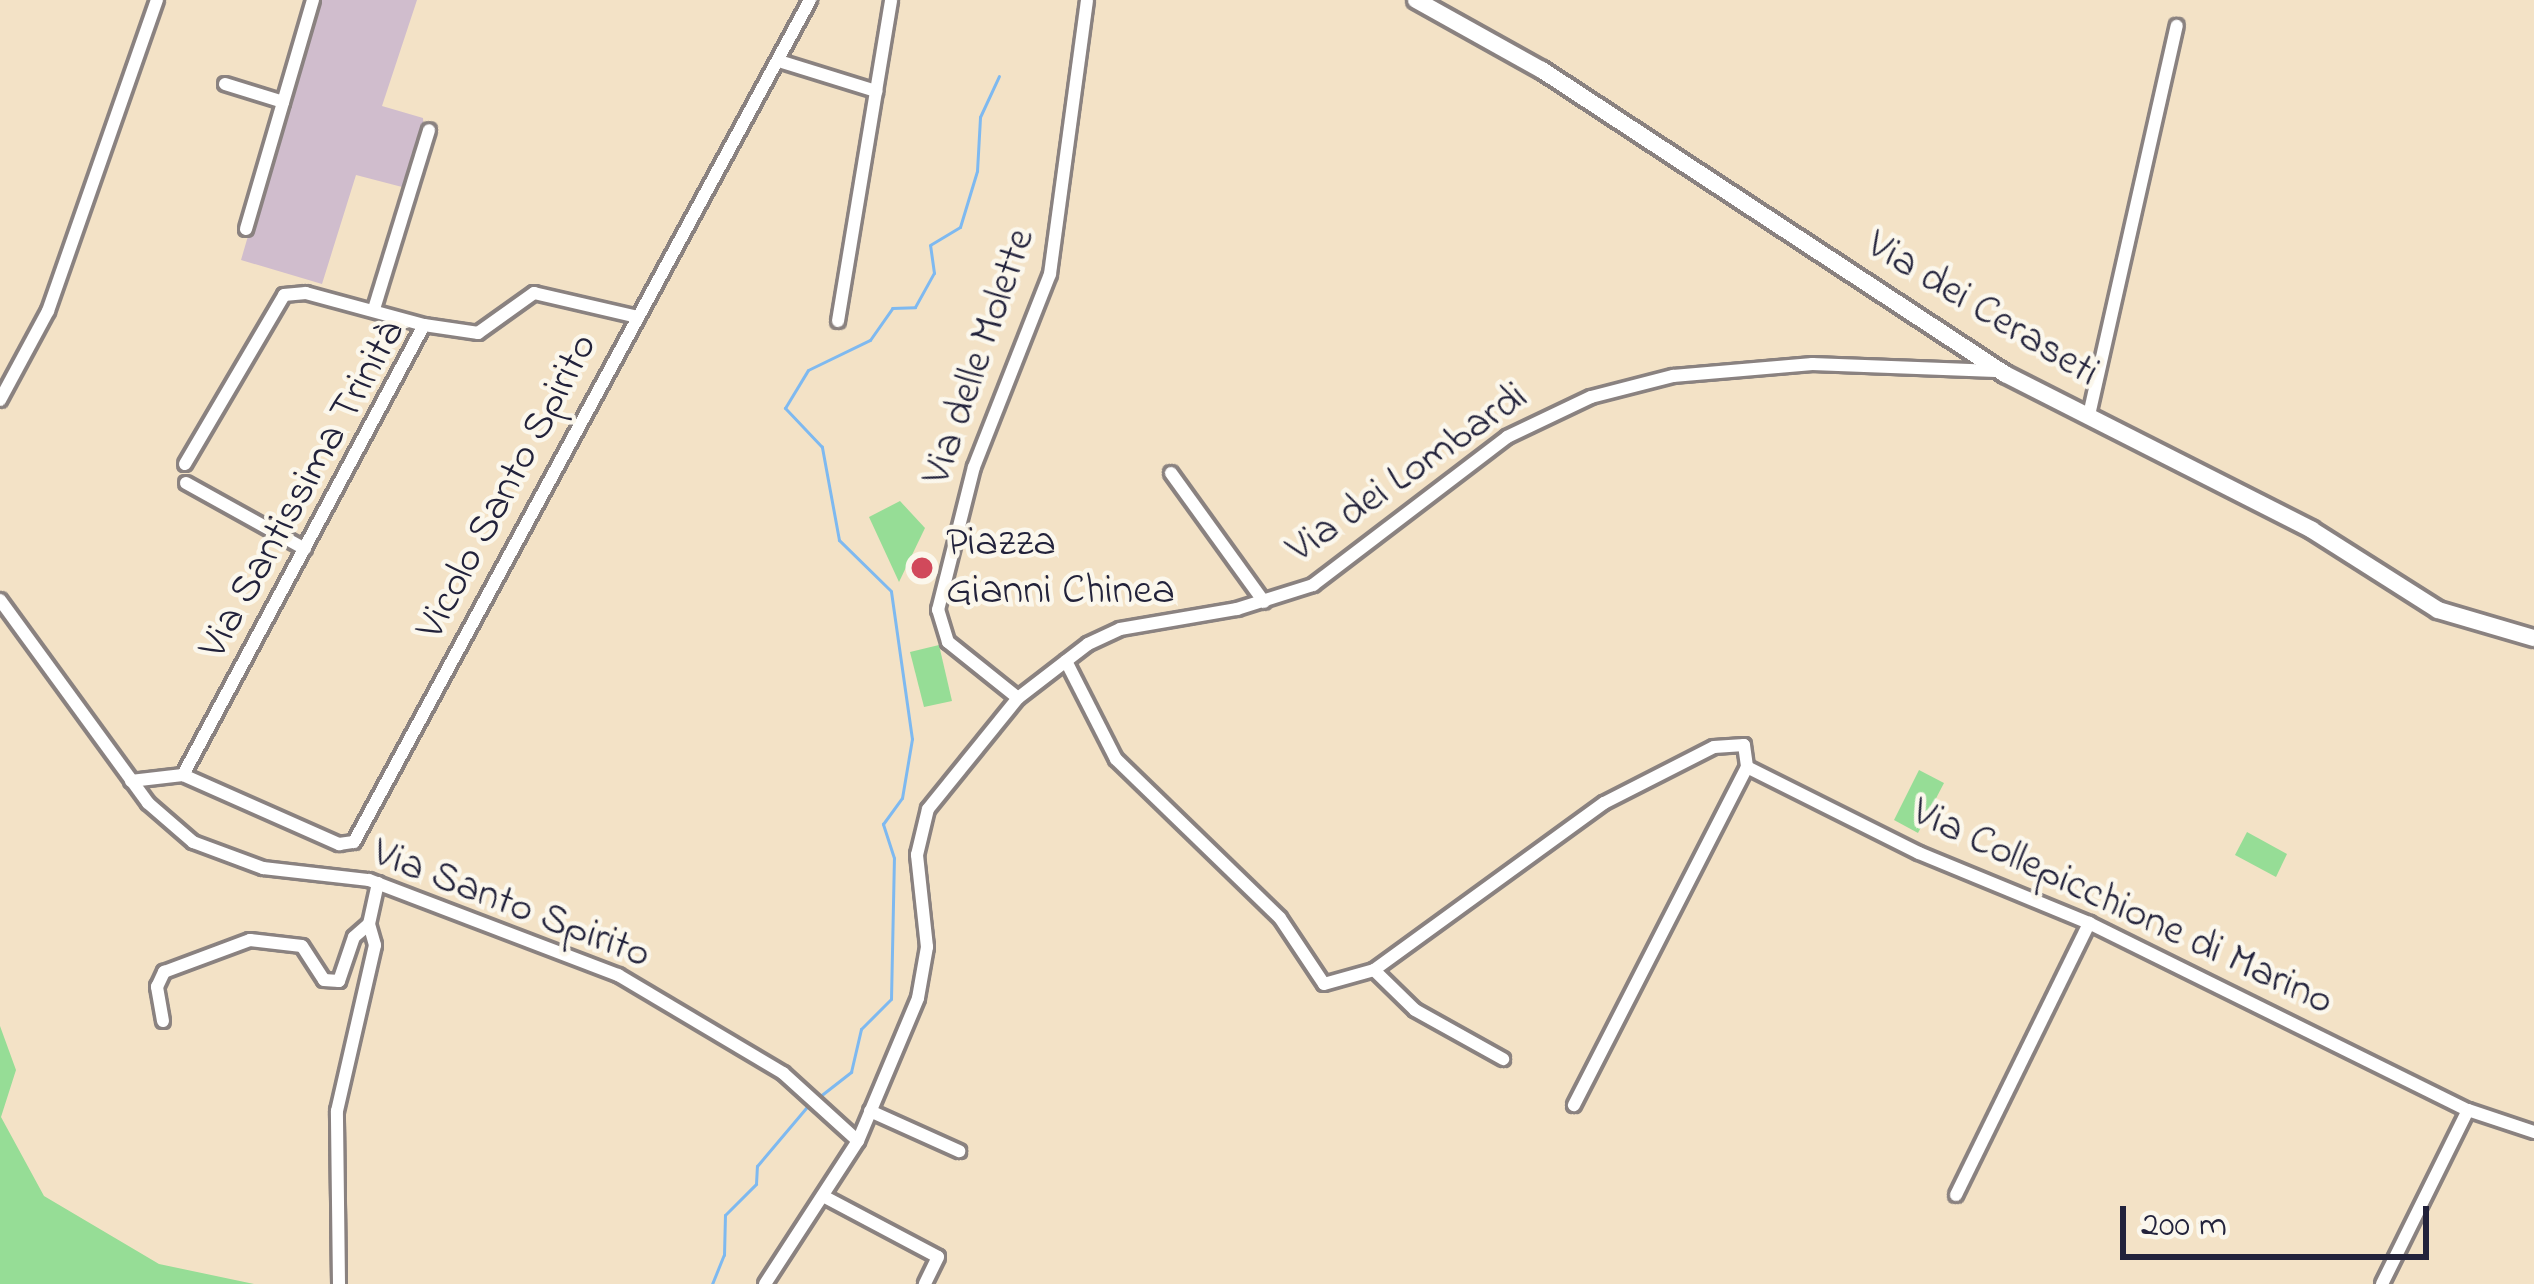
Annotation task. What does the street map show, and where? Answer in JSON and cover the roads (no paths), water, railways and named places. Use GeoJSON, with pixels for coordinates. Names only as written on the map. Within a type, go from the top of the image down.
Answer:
{"type":"FeatureCollection","features":[{"type":"Feature","properties":{"kind":"street"},"geometry":{"type":"LineString","coordinates":[[0,400],[48,311],[158,0]]}},
{"type":"Feature","properties":{"kind":"street"},"geometry":{"type":"LineString","coordinates":[[246,229],[313,0]]}},
{"type":"Feature","properties":{"kind":"street","name":"Vicolo Santo Spirito"},"geometry":{"type":"LineString","coordinates":[[183,775],[339,844],[354,842],[810,0]]}},
{"type":"Feature","properties":{"kind":"street"},"geometry":{"type":"LineString","coordinates":[[838,321],[891,0]]}},
{"type":"Feature","properties":{"kind":"street","name":"Via delle Molette"},"geometry":{"type":"LineString","coordinates":[[1018,698],[948,642],[938,610],[978,456],[1050,274],[1068,182],[1087,0]]}},
{"type":"Feature","properties":{"kind":"street","name":"Via dei Ceraseti"},"geometry":{"type":"LineString","coordinates":[[1416,0],[1560,82],[2000,370],[2321,535],[2438,610],[2534,638]]}},
{"type":"Feature","properties":{"kind":"street"},"geometry":{"type":"LineString","coordinates":[[2089,415],[2177,26]]}},
{"type":"Feature","properties":{"kind":"street"},"geometry":{"type":"LineString","coordinates":[[779,61],[876,91]]}},
{"type":"Feature","properties":{"kind":"street"},"geometry":{"type":"LineString","coordinates":[[225,84],[283,102]]}},
{"type":"Feature","properties":{"kind":"street"},"geometry":{"type":"LineString","coordinates":[[374,309],[429,130]]}},
{"type":"Feature","properties":{"kind":"street"},"geometry":{"type":"LineString","coordinates":[[185,464],[281,297],[298,292],[424,325]]}},
{"type":"Feature","properties":{"kind":"street","name":"Via Santissima Trinità"},"geometry":{"type":"LineString","coordinates":[[183,775],[424,325],[478,333],[531,293],[638,317]]}},
{"type":"Feature","properties":{"kind":"street","name":"Via dei Lombardi"},"geometry":{"type":"LineString","coordinates":[[766,1284],[857,1141],[926,973],[916,873],[923,823],[955,767],[1018,698],[1066,661],[1120,629],[1264,602],[1327,578],[1507,437],[1592,397],[1662,378],[1774,367],[1902,362],[2000,370]]}},
{"type":"Feature","properties":{"kind":"street"},"geometry":{"type":"LineString","coordinates":[[1171,473],[1264,602]]}},
{"type":"Feature","properties":{"kind":"street"},"geometry":{"type":"LineString","coordinates":[[186,483],[305,549]]}},
{"type":"Feature","properties":{"kind":"street","name":"Via Santo Spirito"},"geometry":{"type":"LineString","coordinates":[[0,600],[131,781],[166,822],[207,849],[276,871],[378,884],[618,974],[814,1099],[857,1141]]}},
{"type":"Feature","properties":{"kind":"street","name":"Via Collepicchione di Marino"},"geometry":{"type":"LineString","coordinates":[[1066,661],[1116,759],[1280,918],[1319,980],[1374,970],[1604,803],[1724,744],[1744,746],[1747,767],[1919,853],[2090,923],[2468,1110],[2533,1129]]}},
{"type":"Feature","properties":{"kind":"street"},"geometry":{"type":"LineString","coordinates":[[1574,1105],[1747,767]]}},
{"type":"Feature","properties":{"kind":"street"},"geometry":{"type":"LineString","coordinates":[[131,781],[183,775]]}},
{"type":"Feature","properties":{"kind":"street"},"geometry":{"type":"LineString","coordinates":[[339,1284],[337,1112],[374,949],[369,924],[378,884]]}},
{"type":"Feature","properties":{"kind":"street"},"geometry":{"type":"LineString","coordinates":[[1956,1196],[2090,923]]}},
{"type":"Feature","properties":{"kind":"street"},"geometry":{"type":"LineString","coordinates":[[164,1021],[158,985],[170,968],[269,939],[305,948],[334,984],[343,976],[352,941],[369,924]]}},
{"type":"Feature","properties":{"kind":"street"},"geometry":{"type":"LineString","coordinates":[[1374,970],[1415,1010],[1503,1059]]}},
{"type":"Feature","properties":{"kind":"street"},"geometry":{"type":"LineString","coordinates":[[2382,1284],[2468,1110]]}},
{"type":"Feature","properties":{"kind":"street"},"geometry":{"type":"LineString","coordinates":[[870,1111],[959,1151]]}},
{"type":"Feature","properties":{"kind":"street"},"geometry":{"type":"LineString","coordinates":[[823,1196],[938,1257],[925,1284]]}},
{"type":"Feature","properties":{"kind":"waterway"},"geometry":{"type":"LineString","coordinates":[[819,1097],[851,1072],[861,1029],[891,999],[894,858],[883,824],[902,798],[912,739],[891,591],[839,540],[822,447],[785,408],[808,370],[870,340],[892,308],[915,307],[934,273],[930,245],[960,227],[977,171],[980,117],[999,76]]}},
{"type":"Feature","properties":{"kind":"waterway"},"geometry":{"type":"LineString","coordinates":[[712,1284],[724,1255],[725,1215],[756,1184],[757,1166],[811,1102]]}},
{"type":"Feature","properties":{"kind":"place","name":"Piazza Gianni Chinea"},"geometry":{"type":"Point","coordinates":[922,568]}}]}
